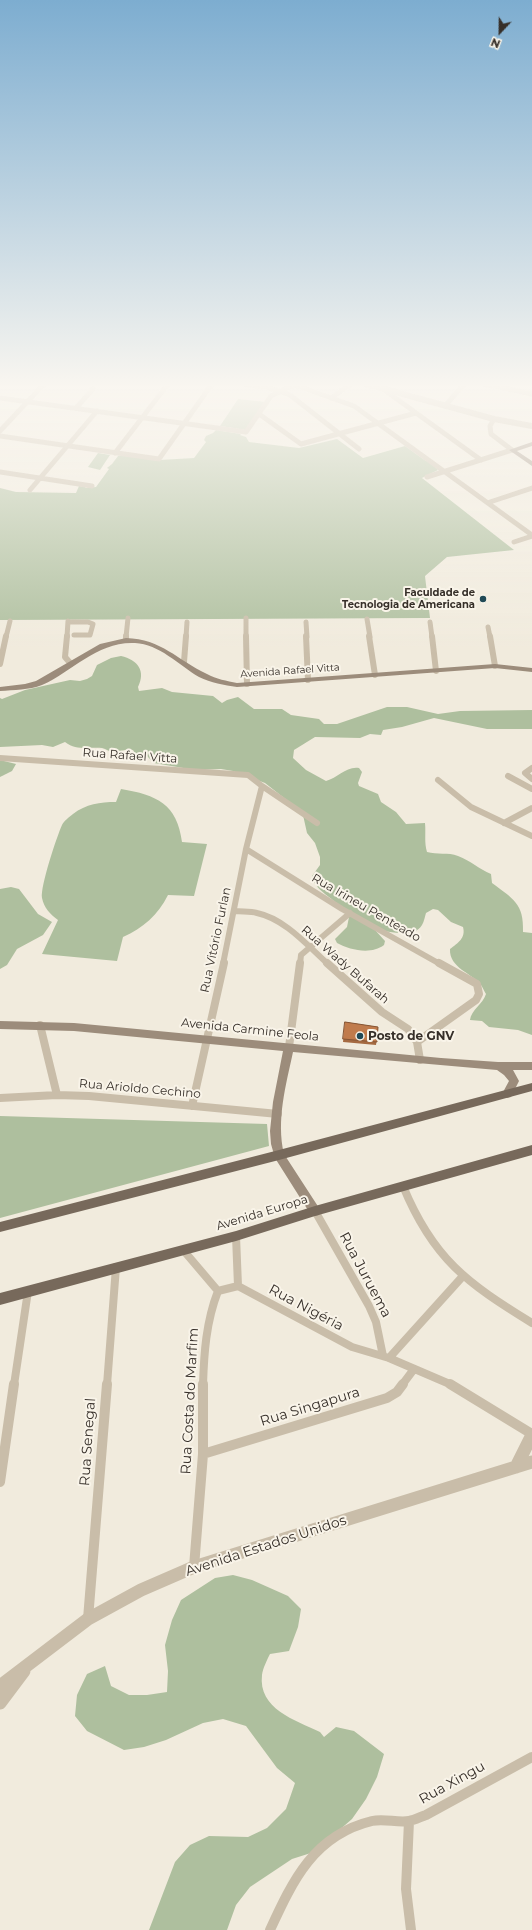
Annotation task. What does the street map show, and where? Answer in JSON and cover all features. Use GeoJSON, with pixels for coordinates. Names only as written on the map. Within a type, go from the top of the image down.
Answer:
{"type":"FeatureCollection","features":[{"type":"Feature","properties":{"kind":"main road","name":"Avenida Rafael Vitta"},"geometry":{"type":"LineString","coordinates":[[0,689],[38,684],[99,647],[126,640],[147,642],[160,647],[202,675],[221,682],[237,685],[495,666],[532,670]]}},
{"type":"Feature","properties":{"kind":"main road","name":"Avenida Carmine Feola"},"geometry":{"type":"LineString","coordinates":[[0,1025],[40,1025],[207,1038],[420,1060],[498,1066],[532,1066]]}},
{"type":"Feature","properties":{"kind":"main road"},"geometry":{"type":"LineString","coordinates":[[289,1047],[275,1136],[276,1147],[279,1156],[315,1211]]}},
{"type":"Feature","properties":{"kind":"main road"},"geometry":{"type":"LineString","coordinates":[[498,1066],[507,1070],[514,1081],[507,1094]]}},
{"type":"Feature","properties":{"kind":"main road"},"geometry":{"type":"LineString","coordinates":[[0,1227],[279,1156],[532,1087]]}},
{"type":"Feature","properties":{"kind":"main road","name":"Avenida Europa"},"geometry":{"type":"LineString","coordinates":[[0,1299],[116,1267],[184,1251],[315,1211],[532,1150]]}},
{"type":"Feature","properties":{"kind":"street"},"geometry":{"type":"LineString","coordinates":[[16,474],[92,486]]}},
{"type":"Feature","properties":{"kind":"street"},"geometry":{"type":"LineString","coordinates":[[30,490],[42,474]]}},
{"type":"Feature","properties":{"kind":"street"},"geometry":{"type":"LineString","coordinates":[[427,477],[436,474]]}},
{"type":"Feature","properties":{"kind":"street"},"geometry":{"type":"LineString","coordinates":[[449,474],[490,502],[532,535]]}},
{"type":"Feature","properties":{"kind":"street"},"geometry":{"type":"LineString","coordinates":[[490,502],[532,488]]}},
{"type":"Feature","properties":{"kind":"street"},"geometry":{"type":"LineString","coordinates":[[514,542],[532,535]]}},
{"type":"Feature","properties":{"kind":"street"},"geometry":{"type":"LineString","coordinates":[[126,640],[128,618]]}},
{"type":"Feature","properties":{"kind":"street"},"geometry":{"type":"LineString","coordinates":[[246,618],[247,684]]}},
{"type":"Feature","properties":{"kind":"street"},"geometry":{"type":"LineString","coordinates":[[367,619],[375,675]]}},
{"type":"Feature","properties":{"kind":"street"},"geometry":{"type":"LineString","coordinates":[[0,664],[10,621]]}},
{"type":"Feature","properties":{"kind":"street"},"geometry":{"type":"LineString","coordinates":[[71,664],[65,657],[68,621],[88,622],[93,624],[90,635],[74,636]]}},
{"type":"Feature","properties":{"kind":"street"},"geometry":{"type":"LineString","coordinates":[[184,662],[187,622]]}},
{"type":"Feature","properties":{"kind":"street"},"geometry":{"type":"LineString","coordinates":[[306,622],[308,680]]}},
{"type":"Feature","properties":{"kind":"street"},"geometry":{"type":"LineString","coordinates":[[430,622],[436,671]]}},
{"type":"Feature","properties":{"kind":"street"},"geometry":{"type":"LineString","coordinates":[[488,627],[495,666]]}},
{"type":"Feature","properties":{"kind":"street","name":"Rua Rafael Vitta"},"geometry":{"type":"LineString","coordinates":[[0,758],[248,775],[317,823]]}},
{"type":"Feature","properties":{"kind":"street"},"geometry":{"type":"LineString","coordinates":[[532,768],[525,773],[532,779]]}},
{"type":"Feature","properties":{"kind":"street"},"geometry":{"type":"LineString","coordinates":[[508,776],[532,789]]}},
{"type":"Feature","properties":{"kind":"street"},"geometry":{"type":"LineString","coordinates":[[438,780],[471,807],[532,836]]}},
{"type":"Feature","properties":{"kind":"street","name":"Rua Vitório Furlan"},"geometry":{"type":"LineString","coordinates":[[192,1106],[235,911],[260,784]]}},
{"type":"Feature","properties":{"kind":"street"},"geometry":{"type":"LineString","coordinates":[[504,823],[532,808]]}},
{"type":"Feature","properties":{"kind":"street","name":"Rua Irineu Penteado"},"geometry":{"type":"LineString","coordinates":[[246,849],[350,913],[477,984],[479,994],[476,1000],[417,1042]]}},
{"type":"Feature","properties":{"kind":"street","name":"Rua Wady Bufarah"},"geometry":{"type":"LineString","coordinates":[[235,911],[257,913],[275,920],[311,948],[382,1012],[408,1029],[417,1042],[420,1060]]}},
{"type":"Feature","properties":{"kind":"street"},"geometry":{"type":"LineString","coordinates":[[289,1047],[301,955],[350,913]]}},
{"type":"Feature","properties":{"kind":"street"},"geometry":{"type":"LineString","coordinates":[[40,1025],[57,1095]]}},
{"type":"Feature","properties":{"kind":"street","name":"Rua Arioldo Cechino"},"geometry":{"type":"LineString","coordinates":[[0,1098],[57,1095],[278,1114]]}},
{"type":"Feature","properties":{"kind":"street"},"geometry":{"type":"LineString","coordinates":[[403,1186],[409,1201],[427,1232],[450,1263],[462,1276],[480,1290],[532,1323]]}},
{"type":"Feature","properties":{"kind":"street","name":"Rua Juruema"},"geometry":{"type":"LineString","coordinates":[[315,1211],[376,1322],[386,1357]]}},
{"type":"Feature","properties":{"kind":"street"},"geometry":{"type":"LineString","coordinates":[[184,1251],[218,1291],[238,1286],[236,1236]]}},
{"type":"Feature","properties":{"kind":"street","name":"Rua Senegal"},"geometry":{"type":"LineString","coordinates":[[88,1619],[116,1267]]}},
{"type":"Feature","properties":{"kind":"street"},"geometry":{"type":"LineString","coordinates":[[386,1357],[462,1276]]}},
{"type":"Feature","properties":{"kind":"street","name":"Rua Nigéria"},"geometry":{"type":"LineString","coordinates":[[238,1286],[352,1347],[386,1357],[448,1383],[532,1435]]}},
{"type":"Feature","properties":{"kind":"street"},"geometry":{"type":"LineString","coordinates":[[0,1482],[28,1291]]}},
{"type":"Feature","properties":{"kind":"street","name":"Rua Costa do Marfim"},"geometry":{"type":"LineString","coordinates":[[194,1567],[203,1454],[205,1341],[212,1302],[218,1291]]}},
{"type":"Feature","properties":{"kind":"street","name":"Rua Singapura"},"geometry":{"type":"LineString","coordinates":[[203,1454],[387,1398],[397,1392],[414,1369]]}},
{"type":"Feature","properties":{"kind":"street"},"geometry":{"type":"LineString","coordinates":[[516,1467],[532,1435]]}},
{"type":"Feature","properties":{"kind":"street","name":"Avenida Estados Unidos"},"geometry":{"type":"LineString","coordinates":[[0,1686],[32,1660],[88,1619],[141,1590],[194,1567],[532,1462]]}},
{"type":"Feature","properties":{"kind":"street","name":"Avenida Estados Unidos"},"geometry":{"type":"LineString","coordinates":[[0,1703],[32,1660]]}},
{"type":"Feature","properties":{"kind":"street","name":"Rua Xingu"},"geometry":{"type":"LineString","coordinates":[[270,1930],[289,1890],[305,1863],[327,1840],[349,1829],[373,1820],[389,1819],[409,1821],[444,1807],[506,1770],[532,1757]]}},
{"type":"Feature","properties":{"kind":"street"},"geometry":{"type":"LineString","coordinates":[[409,1821],[406,1888],[411,1930]]}},
{"type":"Feature","properties":{"kind":"green space"},"geometry":{"type":"Polygon","coordinates":[[[105,474],[430,474],[422,478],[514,550],[447,557],[425,576],[430,618],[0,620],[0,488],[16,492],[76,493],[79,486],[86,487],[85,488],[96,487],[105,474]]]}},
{"type":"Feature","properties":{"kind":"green space"},"geometry":{"type":"Polygon","coordinates":[[[121,656],[132,660],[139,667],[141,676],[138,687],[139,691],[162,688],[172,692],[213,696],[222,703],[238,697],[254,709],[282,709],[291,715],[319,719],[324,724],[337,724],[387,707],[407,707],[438,714],[460,711],[532,710],[532,729],[487,729],[434,718],[402,727],[383,730],[381,735],[370,734],[360,738],[315,737],[294,750],[293,758],[306,770],[326,781],[346,770],[359,768],[362,772],[358,783],[359,786],[378,794],[381,802],[396,812],[406,824],[425,823],[425,842],[427,852],[458,856],[491,874],[492,883],[506,893],[519,908],[522,914],[523,932],[532,933],[532,1035],[518,1030],[489,1027],[482,1021],[470,1020],[472,1013],[486,994],[481,985],[457,966],[451,956],[450,949],[462,937],[464,931],[463,927],[451,922],[438,910],[433,909],[426,913],[422,925],[418,930],[413,932],[400,933],[375,930],[385,941],[384,945],[373,950],[367,951],[348,948],[337,943],[335,939],[347,927],[349,917],[340,906],[322,892],[314,882],[312,876],[320,865],[320,857],[315,843],[307,833],[303,815],[293,805],[265,783],[233,771],[221,769],[195,770],[154,763],[147,756],[136,755],[133,750],[112,752],[102,748],[78,748],[65,742],[53,747],[42,745],[0,747],[0,698],[2,699],[25,690],[70,680],[80,681],[87,679],[92,676],[97,665],[111,658],[121,656]]]}},
{"type":"Feature","properties":{"kind":"green space"},"geometry":{"type":"Polygon","coordinates":[[[0,760],[16,764],[12,771],[0,777],[0,760]]]}},
{"type":"Feature","properties":{"kind":"green space"},"geometry":{"type":"Polygon","coordinates":[[[121,789],[134,791],[155,798],[170,810],[179,829],[182,842],[207,844],[194,896],[168,895],[155,915],[143,925],[123,937],[117,961],[42,954],[58,920],[46,908],[42,898],[42,892],[49,862],[62,825],[70,816],[83,808],[104,802],[116,802],[121,789]]]}},
{"type":"Feature","properties":{"kind":"green space"},"geometry":{"type":"Polygon","coordinates":[[[11,887],[19,889],[38,914],[52,922],[43,935],[17,949],[7,965],[0,969],[0,889],[11,887]]]}},
{"type":"Feature","properties":{"kind":"green space"},"geometry":{"type":"Polygon","coordinates":[[[0,1116],[267,1124],[269,1146],[0,1218],[0,1116]]]}},
{"type":"Feature","properties":{"kind":"green space"},"geometry":{"type":"Polygon","coordinates":[[[233,1575],[252,1580],[288,1596],[301,1609],[298,1627],[289,1651],[270,1654],[263,1670],[262,1687],[266,1697],[272,1705],[290,1718],[320,1732],[324,1737],[336,1727],[354,1731],[384,1754],[377,1777],[366,1799],[352,1819],[314,1852],[292,1859],[250,1887],[236,1905],[227,1930],[149,1930],[175,1862],[190,1845],[209,1836],[248,1837],[267,1828],[286,1809],[295,1783],[277,1768],[246,1726],[223,1719],[203,1723],[166,1740],[144,1747],[124,1750],[87,1731],[75,1716],[77,1695],[87,1674],[105,1666],[111,1686],[129,1695],[147,1695],[167,1692],[168,1671],[165,1645],[172,1620],[181,1600],[215,1578],[233,1575]]]}},
{"type":"Feature","properties":{"kind":"building","name":"Posto de GNV"},"geometry":{"type":"Polygon","coordinates":[[[345,1022],[378,1027],[377,1042],[343,1039],[345,1022]]]}},
{"type":"Feature","properties":{"kind":"place","name":"Faculdade de Tecnologia de Americana"},"geometry":{"type":"Point","coordinates":[483,599]}},
{"type":"Feature","properties":{"kind":"place","name":"Posto de GNV"},"geometry":{"type":"Point","coordinates":[360,1036]}}]}
